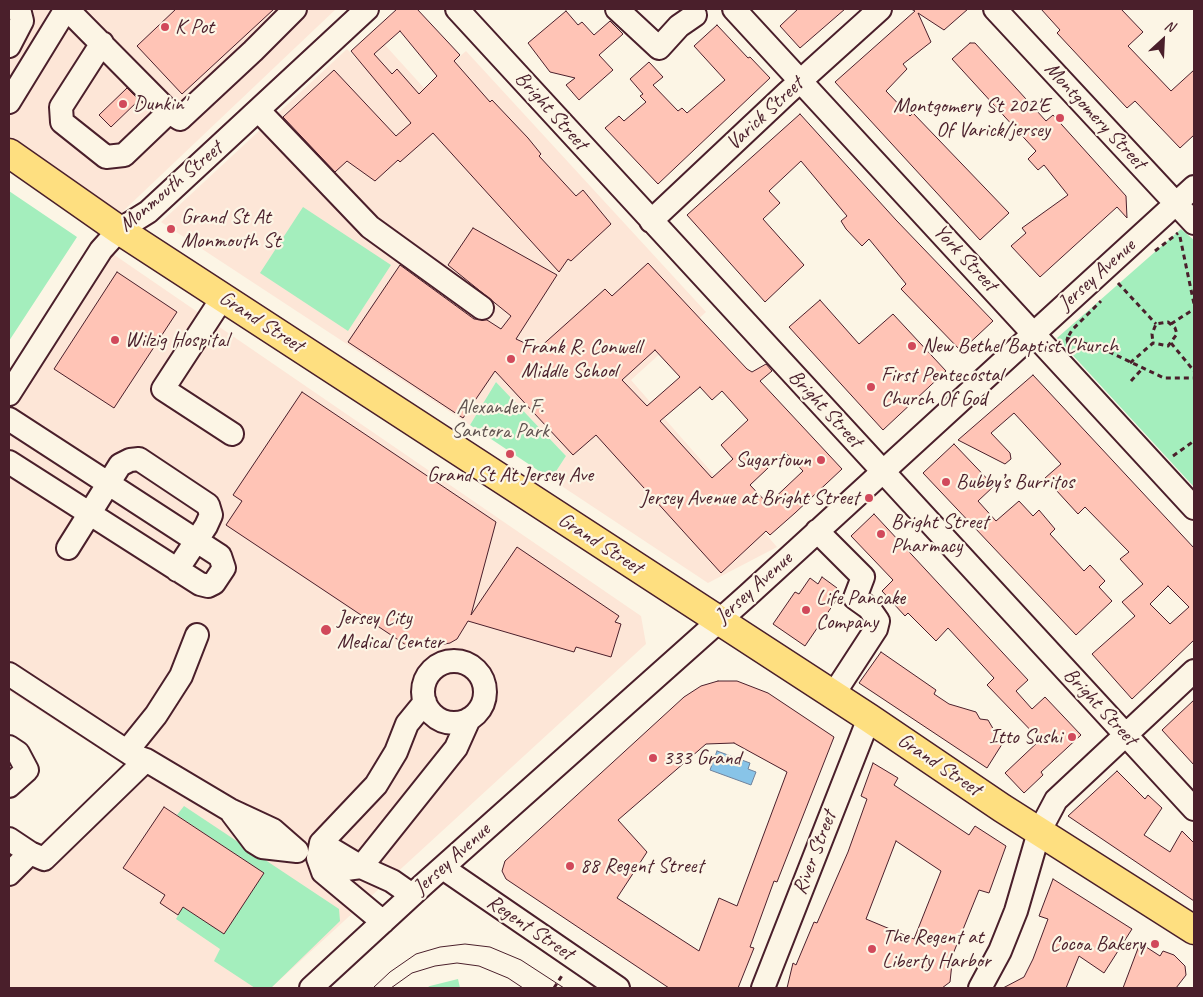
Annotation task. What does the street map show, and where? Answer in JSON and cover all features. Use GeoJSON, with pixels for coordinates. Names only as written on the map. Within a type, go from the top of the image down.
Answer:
{"type":"FeatureCollection","features":[{"type":"Feature","properties":{"kind":"main road","name":"Grand Street"},"geometry":{"type":"LineString","coordinates":[[9,154],[119,230],[833,694],[1039,832],[1194,930]]}},
{"type":"Feature","properties":{"kind":"street"},"geometry":{"type":"LineString","coordinates":[[9,46],[22,22],[19,9]]}},
{"type":"Feature","properties":{"kind":"street"},"geometry":{"type":"LineString","coordinates":[[9,102],[67,9],[169,112],[180,119],[254,51],[295,9]]}},
{"type":"Feature","properties":{"kind":"street","name":"Monmouth Street"},"geometry":{"type":"LineString","coordinates":[[13,380],[101,250],[119,230],[148,212],[367,9]]}},
{"type":"Feature","properties":{"kind":"street","name":"Bright Street"},"geometry":{"type":"LineString","coordinates":[[457,9],[1194,809]]}},
{"type":"Feature","properties":{"kind":"street"},"geometry":{"type":"LineString","coordinates":[[617,9],[659,48],[679,26],[695,14]]}},
{"type":"Feature","properties":{"kind":"street","name":"York Street"},"geometry":{"type":"LineString","coordinates":[[734,9],[1034,332],[1194,508]]}},
{"type":"Feature","properties":{"kind":"street","name":"Varick Street"},"geometry":{"type":"LineString","coordinates":[[651,221],[801,80],[880,9]]}},
{"type":"Feature","properties":{"kind":"street","name":"Montgomery Street"},"geometry":{"type":"LineString","coordinates":[[995,9],[1194,223]]}},
{"type":"Feature","properties":{"kind":"street"},"geometry":{"type":"LineString","coordinates":[[102,43],[61,107],[62,122],[106,157],[124,155],[169,112]]}},
{"type":"Feature","properties":{"kind":"street"},"geometry":{"type":"LineString","coordinates":[[259,111],[370,227],[482,308]]}},
{"type":"Feature","properties":{"kind":"street","name":"Jersey Avenue"},"geometry":{"type":"LineString","coordinates":[[311,988],[883,471],[1194,186]]}},
{"type":"Feature","properties":{"kind":"street"},"geometry":{"type":"LineString","coordinates":[[223,297],[163,389],[232,434]]}},
{"type":"Feature","properties":{"kind":"street"},"geometry":{"type":"LineString","coordinates":[[9,419],[220,556],[224,562],[224,568],[214,584],[208,586],[200,584],[9,462]]}},
{"type":"Feature","properties":{"kind":"street"},"geometry":{"type":"LineString","coordinates":[[68,548],[120,465],[130,460],[139,459],[208,505],[211,515],[178,570]]}},
{"type":"Feature","properties":{"kind":"street"},"geometry":{"type":"LineString","coordinates":[[818,530],[863,577],[855,598],[869,608],[878,621],[876,629],[833,694]]}},
{"type":"Feature","properties":{"kind":"street"},"geometry":{"type":"LineString","coordinates":[[9,840],[44,859],[137,756],[156,715],[181,676],[197,635]]}},
{"type":"Feature","properties":{"kind":"street"},"geometry":{"type":"LineString","coordinates":[[361,867],[456,748],[469,719],[483,704],[484,684],[480,674],[464,662],[444,662],[428,675],[424,684],[425,702],[429,710],[443,721],[452,723],[469,719]]}},
{"type":"Feature","properties":{"kind":"street"},"geometry":{"type":"LineString","coordinates":[[980,988],[1000,951],[1016,911],[1039,832],[1056,800],[1194,671]]}},
{"type":"Feature","properties":{"kind":"street"},"geometry":{"type":"LineString","coordinates":[[9,674],[137,756],[230,810],[265,814],[278,822],[297,851],[361,867],[392,881],[412,895]]}},
{"type":"Feature","properties":{"kind":"street"},"geometry":{"type":"LineString","coordinates":[[321,858],[376,785],[396,752],[407,724],[425,702]]}},
{"type":"Feature","properties":{"kind":"street","name":"River Street"},"geometry":{"type":"LineString","coordinates":[[762,988],[869,718]]}},
{"type":"Feature","properties":{"kind":"street"},"geometry":{"type":"LineString","coordinates":[[9,747],[18,753],[27,770],[9,786]]}},
{"type":"Feature","properties":{"kind":"street"},"geometry":{"type":"LineString","coordinates":[[9,874],[30,853]]}},
{"type":"Feature","properties":{"kind":"street"},"geometry":{"type":"LineString","coordinates":[[321,858],[383,922]]}},
{"type":"Feature","properties":{"kind":"street","name":"Regent Street"},"geometry":{"type":"LineString","coordinates":[[443,868],[618,988]]}},
{"type":"Feature","properties":{"kind":"path"},"geometry":{"type":"LineString","coordinates":[[1152,254],[1179,233],[1194,304]]}},
{"type":"Feature","properties":{"kind":"path"},"geometry":{"type":"LineString","coordinates":[[1111,290],[1124,278]]}},
{"type":"Feature","properties":{"kind":"path"},"geometry":{"type":"LineString","coordinates":[[1118,283],[1156,324]]}},
{"type":"Feature","properties":{"kind":"path"},"geometry":{"type":"LineString","coordinates":[[1068,346],[1067,339],[1072,330],[1105,297]]}},
{"type":"Feature","properties":{"kind":"path"},"geometry":{"type":"LineString","coordinates":[[1171,324],[1194,309]]}},
{"type":"Feature","properties":{"kind":"path"},"geometry":{"type":"LineString","coordinates":[[1153,343],[1168,346],[1177,334],[1168,322],[1156,324]]}},
{"type":"Feature","properties":{"kind":"path"},"geometry":{"type":"LineString","coordinates":[[1153,343],[1152,334],[1156,324]]}},
{"type":"Feature","properties":{"kind":"path"},"geometry":{"type":"LineString","coordinates":[[1067,339],[1101,348],[1164,378],[1194,378]]}},
{"type":"Feature","properties":{"kind":"path"},"geometry":{"type":"LineString","coordinates":[[1130,363],[1153,343]]}},
{"type":"Feature","properties":{"kind":"path"},"geometry":{"type":"LineString","coordinates":[[1171,343],[1194,371]]}},
{"type":"Feature","properties":{"kind":"path"},"geometry":{"type":"LineString","coordinates":[[1131,381],[1142,369]]}},
{"type":"Feature","properties":{"kind":"path"},"geometry":{"type":"LineString","coordinates":[[1167,449],[1173,456],[1194,441]]}},
{"type":"Feature","properties":{"kind":"path"},"geometry":{"type":"LineString","coordinates":[[554,988],[563,974]]}},
{"type":"Feature","properties":{"kind":"shaded area"},"geometry":{"type":"Polygon","coordinates":[[[9,9],[336,9],[119,215],[9,142],[9,9]]]}},
{"type":"Feature","properties":{"kind":"shaded area"},"geometry":{"type":"Polygon","coordinates":[[[385,45],[424,88],[466,51],[706,312],[631,380],[777,547],[708,583],[551,479],[566,456],[496,382],[470,425],[161,222],[347,49],[362,65],[385,45]]]}},
{"type":"Feature","properties":{"kind":"shaded area","name":"Jersey City Medical Center"},"geometry":{"type":"Polygon","coordinates":[[[113,254],[641,616],[646,644],[271,988],[9,988],[9,873],[124,765],[9,691],[9,414],[113,254]]]}},
{"type":"Feature","properties":{"kind":"green space"},"geometry":{"type":"Polygon","coordinates":[[[9,191],[77,237],[9,341],[9,191]]]}},
{"type":"Feature","properties":{"kind":"green space"},"geometry":{"type":"Polygon","coordinates":[[[303,207],[391,265],[348,331],[260,273],[303,207]]]}},
{"type":"Feature","properties":{"kind":"green space"},"geometry":{"type":"Polygon","coordinates":[[[1181,229],[1194,240],[1194,487],[1057,338],[1181,229]]]}},
{"type":"Feature","properties":{"kind":"green space","name":"Alexander F. Santora Park"},"geometry":{"type":"Polygon","coordinates":[[[496,382],[566,456],[551,479],[470,425],[496,382]]]}},
{"type":"Feature","properties":{"kind":"green space"},"geometry":{"type":"Polygon","coordinates":[[[184,806],[339,909],[340,921],[271,988],[255,988],[214,961],[220,949],[176,919],[183,907],[224,934],[264,873],[177,815],[184,806]]]}},
{"type":"Feature","properties":{"kind":"green space"},"geometry":{"type":"Polygon","coordinates":[[[458,979],[460,988],[426,988],[430,986],[458,979]]]}},
{"type":"Feature","properties":{"kind":"water"},"geometry":{"type":"Polygon","coordinates":[[[717,751],[750,763],[748,769],[756,772],[751,785],[710,770],[717,751]]]}},
{"type":"Feature","properties":{"kind":"building"},"geometry":{"type":"Polygon","coordinates":[[[176,9],[274,9],[182,94],[137,46],[176,9]]]}},
{"type":"Feature","properties":{"kind":"building"},"geometry":{"type":"Polygon","coordinates":[[[397,9],[417,9],[460,55],[454,61],[490,102],[492,100],[528,138],[541,154],[539,156],[576,196],[583,190],[611,224],[571,261],[568,259],[559,272],[433,133],[400,162],[398,160],[375,181],[347,161],[335,172],[283,117],[334,70],[396,136],[411,123],[351,51],[397,9]],[[400,31],[374,54],[392,74],[397,69],[419,94],[437,76],[400,31]]]}},
{"type":"Feature","properties":{"kind":"building"},"geometry":{"type":"Polygon","coordinates":[[[798,9],[845,9],[800,48],[780,26],[798,9]]]}},
{"type":"Feature","properties":{"kind":"building"},"geometry":{"type":"Polygon","coordinates":[[[911,9],[968,9],[944,30],[918,13],[931,42],[903,64],[907,69],[886,91],[910,116],[913,113],[1009,213],[980,240],[835,82],[915,11],[911,9]]]}},
{"type":"Feature","properties":{"kind":"building"},"geometry":{"type":"Polygon","coordinates":[[[1041,9],[1121,9],[1143,32],[1128,46],[1171,91],[1194,70],[1194,135],[1180,148],[1135,101],[1127,108],[1057,33],[1060,30],[1041,9]]]}},
{"type":"Feature","properties":{"kind":"building"},"geometry":{"type":"Polygon","coordinates":[[[566,11],[578,25],[582,22],[594,35],[610,21],[623,34],[599,55],[613,70],[579,100],[566,85],[575,78],[550,72],[528,43],[566,11]]]}},
{"type":"Feature","properties":{"kind":"building"},"geometry":{"type":"Polygon","coordinates":[[[717,25],[770,78],[658,184],[605,128],[619,116],[624,121],[646,102],[640,96],[643,94],[630,79],[649,62],[663,77],[653,85],[678,111],[682,108],[687,113],[725,80],[694,46],[717,25]]]}},
{"type":"Feature","properties":{"kind":"building"},"geometry":{"type":"Polygon","coordinates":[[[970,43],[975,43],[1046,121],[1053,115],[1126,196],[1127,218],[1117,207],[1040,277],[1011,246],[1026,233],[1022,228],[1068,195],[1044,165],[1038,170],[1028,159],[1036,151],[952,59],[970,43]]]}},
{"type":"Feature","properties":{"kind":"building","name":"Dunkin'"},"geometry":{"type":"Polygon","coordinates":[[[127,88],[139,100],[111,127],[99,115],[127,88]]]}},
{"type":"Feature","properties":{"kind":"building"},"geometry":{"type":"Polygon","coordinates":[[[800,114],[896,220],[993,321],[961,351],[901,289],[906,284],[869,239],[862,246],[846,229],[841,221],[847,216],[801,161],[769,191],[780,203],[763,219],[804,265],[765,302],[687,215],[800,114]]]}},
{"type":"Feature","properties":{"kind":"building"},"geometry":{"type":"Polygon","coordinates":[[[473,228],[557,275],[516,339],[538,349],[605,289],[612,296],[648,263],[747,369],[752,372],[766,364],[772,371],[760,381],[842,469],[770,535],[766,531],[721,573],[596,435],[573,455],[495,371],[463,418],[348,342],[400,265],[474,319],[487,320],[501,329],[511,316],[448,265],[473,228]],[[655,350],[622,380],[647,406],[680,377],[655,350]],[[700,387],[660,421],[712,478],[733,459],[721,445],[748,420],[722,391],[712,400],[700,387]],[[785,452],[750,485],[768,504],[803,471],[785,452]]]}},
{"type":"Feature","properties":{"kind":"building","name":"Wilzig Hospital"},"geometry":{"type":"Polygon","coordinates":[[[117,272],[177,312],[114,408],[54,369],[117,272]]]}},
{"type":"Feature","properties":{"kind":"building"},"geometry":{"type":"Polygon","coordinates":[[[820,300],[859,344],[893,314],[946,371],[883,430],[789,327],[820,300]]]}},
{"type":"Feature","properties":{"kind":"building"},"geometry":{"type":"Polygon","coordinates":[[[1033,375],[1194,548],[1194,640],[1132,699],[1092,654],[1135,616],[1122,602],[1143,584],[1120,559],[1129,552],[1085,507],[1078,514],[1045,478],[1061,464],[1014,413],[991,433],[1010,453],[1011,459],[1005,464],[958,440],[1033,375]],[[1168,586],[1150,604],[1170,624],[1189,607],[1168,586]]]}},
{"type":"Feature","properties":{"kind":"building","name":"Jersey City Medical Center"},"geometry":{"type":"Polygon","coordinates":[[[302,392],[496,522],[471,615],[517,547],[619,616],[615,622],[621,624],[611,657],[576,647],[574,652],[468,621],[457,639],[450,643],[434,646],[418,640],[412,649],[226,525],[242,501],[233,495],[302,392]]]}},
{"type":"Feature","properties":{"kind":"building"},"geometry":{"type":"Polygon","coordinates":[[[954,444],[994,486],[978,501],[996,521],[1019,501],[1033,516],[1039,510],[1055,529],[1050,534],[1084,571],[1090,565],[1105,581],[1099,587],[1112,601],[1076,635],[923,473],[954,444]]]}},
{"type":"Feature","properties":{"kind":"building"},"geometry":{"type":"Polygon","coordinates":[[[874,514],[1028,680],[1016,691],[1032,709],[1045,697],[1081,735],[1041,772],[1043,775],[1024,793],[1005,773],[1040,740],[987,685],[994,678],[948,628],[936,641],[908,613],[905,616],[882,591],[893,580],[851,536],[874,514]]]}},
{"type":"Feature","properties":{"kind":"building","name":"Life Pancake Company"},"geometry":{"type":"Polygon","coordinates":[[[822,577],[837,588],[834,592],[839,596],[805,646],[773,624],[795,592],[799,594],[810,578],[818,584],[822,577]]]}},
{"type":"Feature","properties":{"kind":"building"},"geometry":{"type":"Polygon","coordinates":[[[881,652],[936,690],[934,694],[949,704],[976,712],[980,719],[988,720],[995,732],[999,733],[1004,741],[987,768],[859,683],[881,652]]]}},
{"type":"Feature","properties":{"kind":"building"},"geometry":{"type":"Polygon","coordinates":[[[718,681],[737,681],[768,693],[834,737],[777,882],[774,881],[750,947],[754,948],[738,988],[669,988],[506,879],[502,871],[505,861],[684,697],[701,686],[718,681]],[[734,743],[706,744],[618,820],[647,852],[617,898],[699,951],[719,898],[737,906],[787,772],[734,743]]]}},
{"type":"Feature","properties":{"kind":"building"},"geometry":{"type":"Polygon","coordinates":[[[1194,700],[1194,765],[1162,730],[1194,700]]]}},
{"type":"Feature","properties":{"kind":"building"},"geometry":{"type":"Polygon","coordinates":[[[873,763],[898,778],[894,785],[969,835],[975,826],[1006,846],[989,893],[979,890],[953,954],[950,982],[942,988],[787,988],[793,963],[796,965],[814,922],[817,923],[848,852],[867,799],[861,796],[873,763]],[[896,841],[866,919],[914,939],[941,871],[896,841]]]}},
{"type":"Feature","properties":{"kind":"building"},"geometry":{"type":"Polygon","coordinates":[[[1117,771],[1145,799],[1148,795],[1162,808],[1144,835],[1170,852],[1182,831],[1194,843],[1194,901],[1068,816],[1117,771]]]}},
{"type":"Feature","properties":{"kind":"building"},"geometry":{"type":"Polygon","coordinates":[[[164,807],[264,873],[224,934],[183,907],[178,915],[160,903],[165,895],[123,868],[164,807]]]}},
{"type":"Feature","properties":{"kind":"building"},"geometry":{"type":"Polygon","coordinates":[[[1053,879],[1132,929],[1104,973],[1079,956],[1066,988],[1003,988],[1024,977],[1033,959],[1048,919],[1039,916],[1053,879]]]}},
{"type":"Feature","properties":{"kind":"building"},"geometry":{"type":"Polygon","coordinates":[[[1140,943],[1160,956],[1163,951],[1174,955],[1185,966],[1186,975],[1176,988],[1123,988],[1140,943]]]}},
{"type":"Feature","properties":{"kind":"tram line"},"geometry":{"type":"LineString","coordinates":[[373,988],[390,972],[416,954],[440,947],[465,944],[490,947],[521,960],[564,988]]}},
{"type":"Feature","properties":{"kind":"tram line"},"geometry":{"type":"LineString","coordinates":[[391,988],[412,973],[435,966],[457,963],[479,966],[508,978],[523,988]]}},
{"type":"Feature","properties":{"kind":"place","name":"K Pot"},"geometry":{"type":"Point","coordinates":[165,27]}},
{"type":"Feature","properties":{"kind":"place","name":"Dunkin'"},"geometry":{"type":"Point","coordinates":[123,104]}},
{"type":"Feature","properties":{"kind":"place","name":"Montgomery St 202'E Of Varick/jersey"},"geometry":{"type":"Point","coordinates":[1060,118]}},
{"type":"Feature","properties":{"kind":"place","name":"Grand St At Monmouth St"},"geometry":{"type":"Point","coordinates":[171,229]}},
{"type":"Feature","properties":{"kind":"place","name":"Wilzig Hospital"},"geometry":{"type":"Point","coordinates":[115,340]}},
{"type":"Feature","properties":{"kind":"place","name":"New Bethel Baptist Church"},"geometry":{"type":"Point","coordinates":[912,346]}},
{"type":"Feature","properties":{"kind":"place","name":"Frank R. Conwell Middle School"},"geometry":{"type":"Point","coordinates":[511,359]}},
{"type":"Feature","properties":{"kind":"place","name":"First Pentecostal Church Of God"},"geometry":{"type":"Point","coordinates":[871,387]}},
{"type":"Feature","properties":{"kind":"place","name":"Grand St At Jersey Ave"},"geometry":{"type":"Point","coordinates":[510,454]}},
{"type":"Feature","properties":{"kind":"place","name":"Sugartown"},"geometry":{"type":"Point","coordinates":[821,460]}},
{"type":"Feature","properties":{"kind":"place","name":"Bubby’s Burritos"},"geometry":{"type":"Point","coordinates":[946,482]}},
{"type":"Feature","properties":{"kind":"place","name":"Jersey Avenue at Bright Street"},"geometry":{"type":"Point","coordinates":[869,498]}},
{"type":"Feature","properties":{"kind":"place","name":"Bright Street Pharmacy"},"geometry":{"type":"Point","coordinates":[881,534]}},
{"type":"Feature","properties":{"kind":"place","name":"Life Pancake Company"},"geometry":{"type":"Point","coordinates":[806,610]}},
{"type":"Feature","properties":{"kind":"place","name":"Jersey City Medical Center"},"geometry":{"type":"Point","coordinates":[326,630]}},
{"type":"Feature","properties":{"kind":"place","name":"Itto Sushi"},"geometry":{"type":"Point","coordinates":[1072,737]}},
{"type":"Feature","properties":{"kind":"place","name":"333 Grand"},"geometry":{"type":"Point","coordinates":[653,758]}},
{"type":"Feature","properties":{"kind":"place","name":"88 Regent Street"},"geometry":{"type":"Point","coordinates":[570,866]}},
{"type":"Feature","properties":{"kind":"place","name":"Cocoa Bakery"},"geometry":{"type":"Point","coordinates":[1155,944]}},
{"type":"Feature","properties":{"kind":"place","name":"The Regent at Liberty Harbor"},"geometry":{"type":"Point","coordinates":[872,949]}}]}
